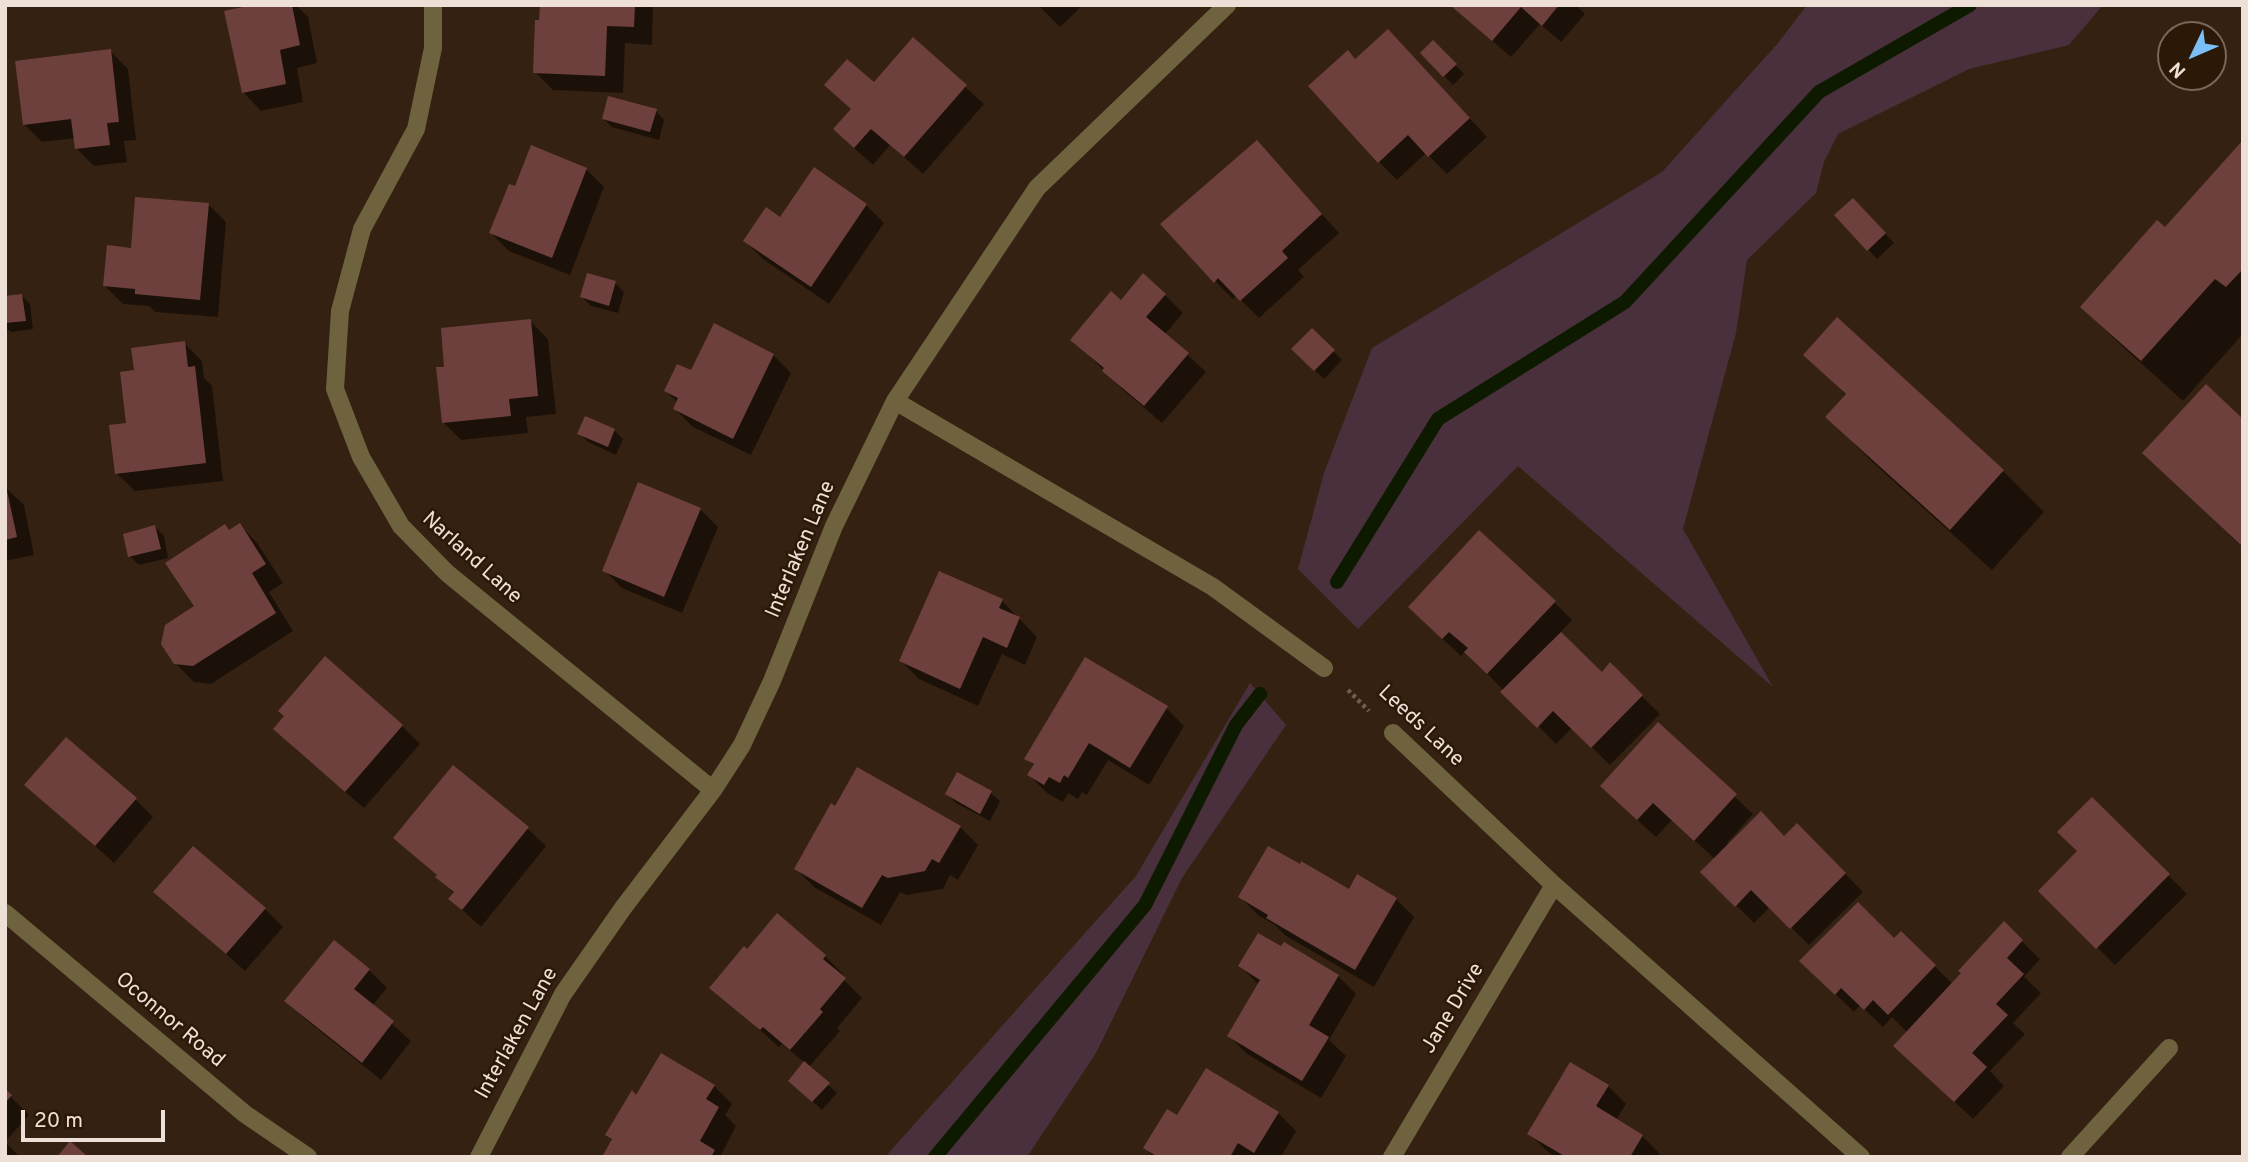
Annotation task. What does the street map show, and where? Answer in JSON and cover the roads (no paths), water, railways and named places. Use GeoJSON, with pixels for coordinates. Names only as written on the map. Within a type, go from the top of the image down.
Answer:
{"type":"FeatureCollection","features":[{"type":"Feature","properties":{"kind":"street","name":"Narland Lane"},"geometry":{"type":"LineString","coordinates":[[433,5],[433,48],[416,129],[362,229],[340,311],[335,389],[361,457],[401,526],[447,573],[713,790]]}},
{"type":"Feature","properties":{"kind":"street","name":"Interlaken Lane"},"geometry":{"type":"LineString","coordinates":[[479,1157],[563,994],[622,908],[713,790],[742,744],[767,692],[834,526],[895,401],[1037,188],[1227,5]]}},
{"type":"Feature","properties":{"kind":"street"},"geometry":{"type":"LineString","coordinates":[[895,401],[1213,587],[1324,668]]}},
{"type":"Feature","properties":{"kind":"street","name":"Leeds Lane"},"geometry":{"type":"LineString","coordinates":[[1392,733],[1554,885],[1861,1157]]}},
{"type":"Feature","properties":{"kind":"street","name":"Jane Drive"},"geometry":{"type":"LineString","coordinates":[[1392,1157],[1554,885]]}},
{"type":"Feature","properties":{"kind":"street","name":"Oconnor Road"},"geometry":{"type":"LineString","coordinates":[[5,913],[245,1114],[308,1157]]}},
{"type":"Feature","properties":{"kind":"street"},"geometry":{"type":"LineString","coordinates":[[2070,1157],[2169,1048]]}},
{"type":"Feature","properties":{"kind":"waterway"},"geometry":{"type":"LineString","coordinates":[[1337,582],[1438,419],[1625,302],[1819,92],[1970,5]]}},
{"type":"Feature","properties":{"kind":"waterway"},"geometry":{"type":"LineString","coordinates":[[935,1157],[1145,905],[1236,725],[1260,694]]}}]}
